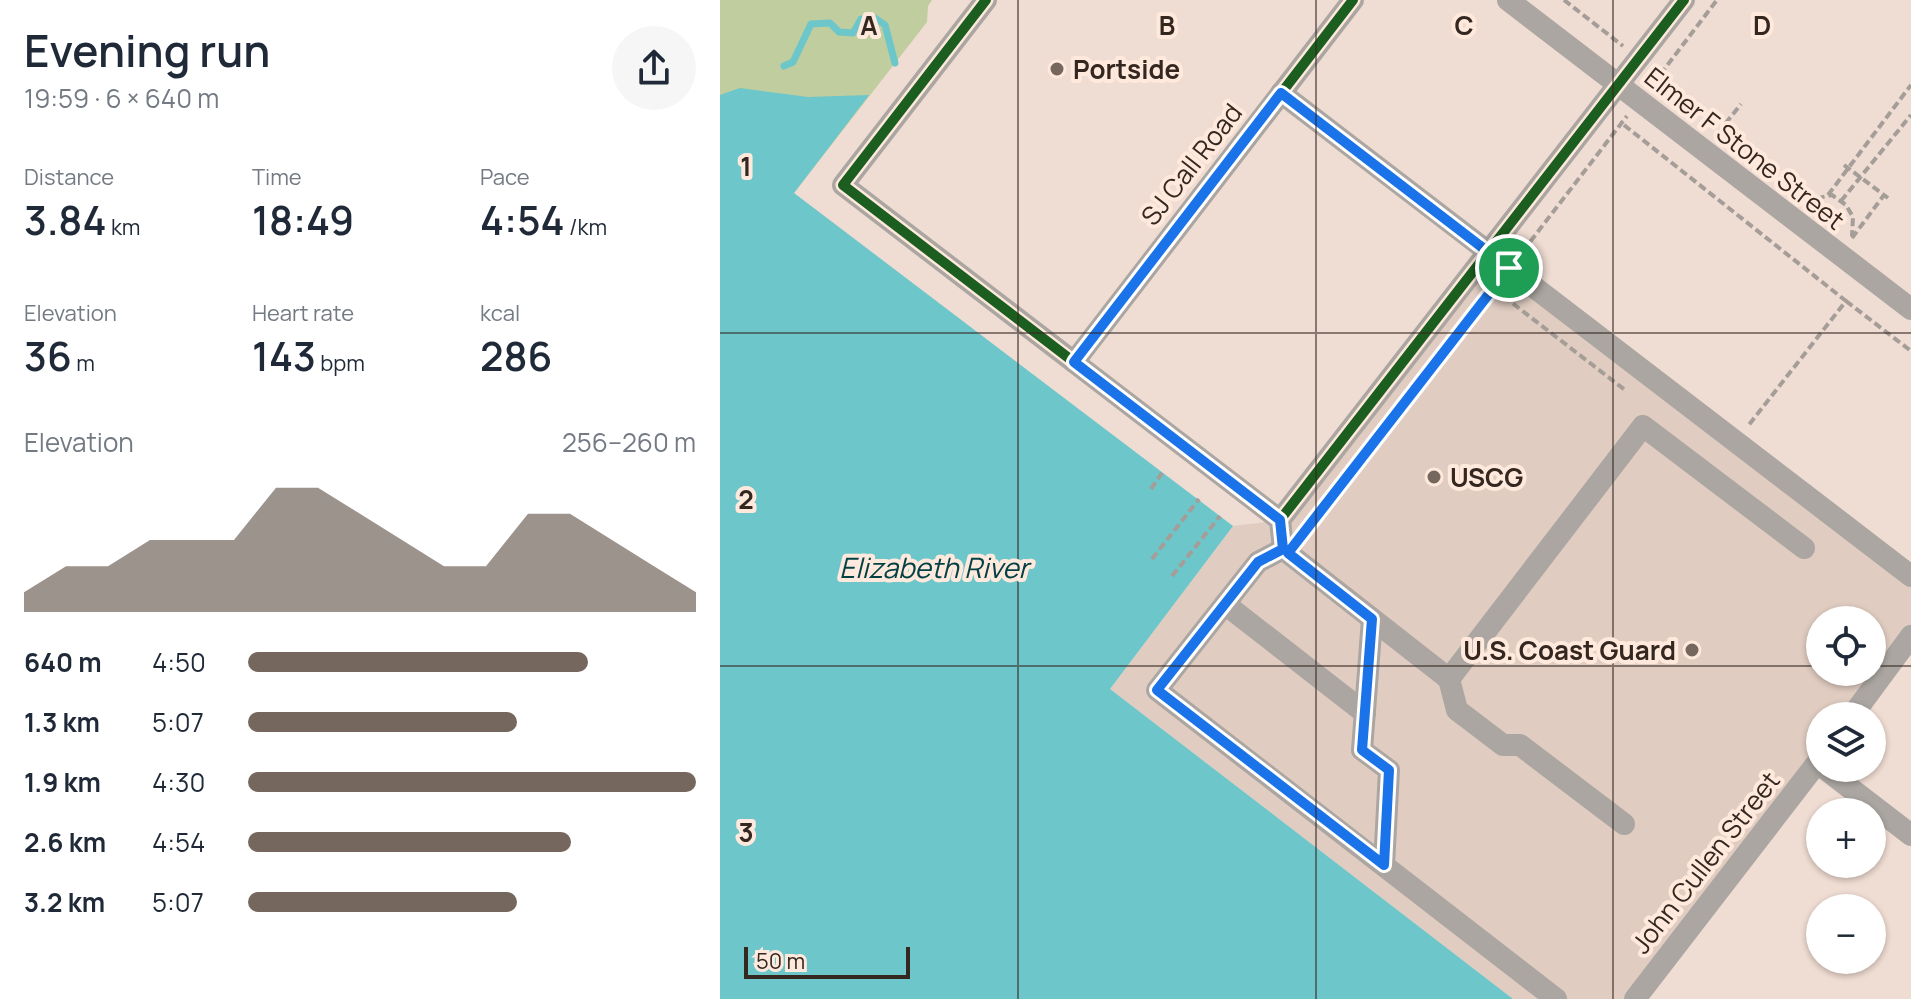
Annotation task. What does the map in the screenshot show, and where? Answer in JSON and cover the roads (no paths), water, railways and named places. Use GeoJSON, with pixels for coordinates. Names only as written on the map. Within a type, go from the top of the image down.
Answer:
{"type":"FeatureCollection","features":[{"type":"Feature","properties":{"kind":"street"},"geometry":{"type":"LineString","coordinates":[[986,0],[843,185],[1280,520],[1286,551],[1449,679],[1457,710],[1503,745],[1520,745],[1624,824]]}},
{"type":"Feature","properties":{"kind":"street","name":"SJ Call Road"},"geometry":{"type":"LineString","coordinates":[[1074,362],[1353,0]]}},
{"type":"Feature","properties":{"kind":"street","name":"Elmer F Stone Street"},"geometry":{"type":"LineString","coordinates":[[1508,0],[1911,309]]}},
{"type":"Feature","properties":{"kind":"street"},"geometry":{"type":"LineString","coordinates":[[1280,520],[1684,0]]}},
{"type":"Feature","properties":{"kind":"street"},"geometry":{"type":"LineString","coordinates":[[1281,93],[1911,576]]}},
{"type":"Feature","properties":{"kind":"street"},"geometry":{"type":"LineString","coordinates":[[1449,679],[1643,426],[1804,548]]}},
{"type":"Feature","properties":{"kind":"street"},"geometry":{"type":"LineString","coordinates":[[1286,551],[1258,562],[1157,690],[1556,999]]}},
{"type":"Feature","properties":{"kind":"street"},"geometry":{"type":"LineString","coordinates":[[1225,604],[1365,713]]}},
{"type":"Feature","properties":{"kind":"street"},"geometry":{"type":"LineString","coordinates":[[1372,619],[1362,750],[1389,770],[1384,865]]}},
{"type":"Feature","properties":{"kind":"street"},"geometry":{"type":"LineString","coordinates":[[1862,702],[1911,636]]}},
{"type":"Feature","properties":{"kind":"street","name":"John Cullen Street"},"geometry":{"type":"LineString","coordinates":[[1635,999],[1806,782]]}},
{"type":"Feature","properties":{"kind":"street"},"geometry":{"type":"LineString","coordinates":[[1843,782],[1911,835]]}},
{"type":"Feature","properties":{"kind":"water","name":"Elizabeth River"},"geometry":{"type":"Polygon","coordinates":[[[740,88],[808,97],[869,95],[794,193],[1233,526],[1110,689],[1513,999],[720,999],[720,95],[740,88]]]}},
{"type":"Feature","properties":{"kind":"waterway"},"geometry":{"type":"LineString","coordinates":[[784,66],[793,62],[811,24],[830,23],[839,32],[853,33],[861,19],[875,18],[885,25],[895,63]]}},
{"type":"Feature","properties":{"kind":"place","name":"Portside"},"geometry":{"type":"Point","coordinates":[1057,69]}},
{"type":"Feature","properties":{"kind":"place","name":"USCG"},"geometry":{"type":"Point","coordinates":[1434,477]}},
{"type":"Feature","properties":{"kind":"place","name":"U.S. Coast Guard"},"geometry":{"type":"Point","coordinates":[1692,650]}}]}
